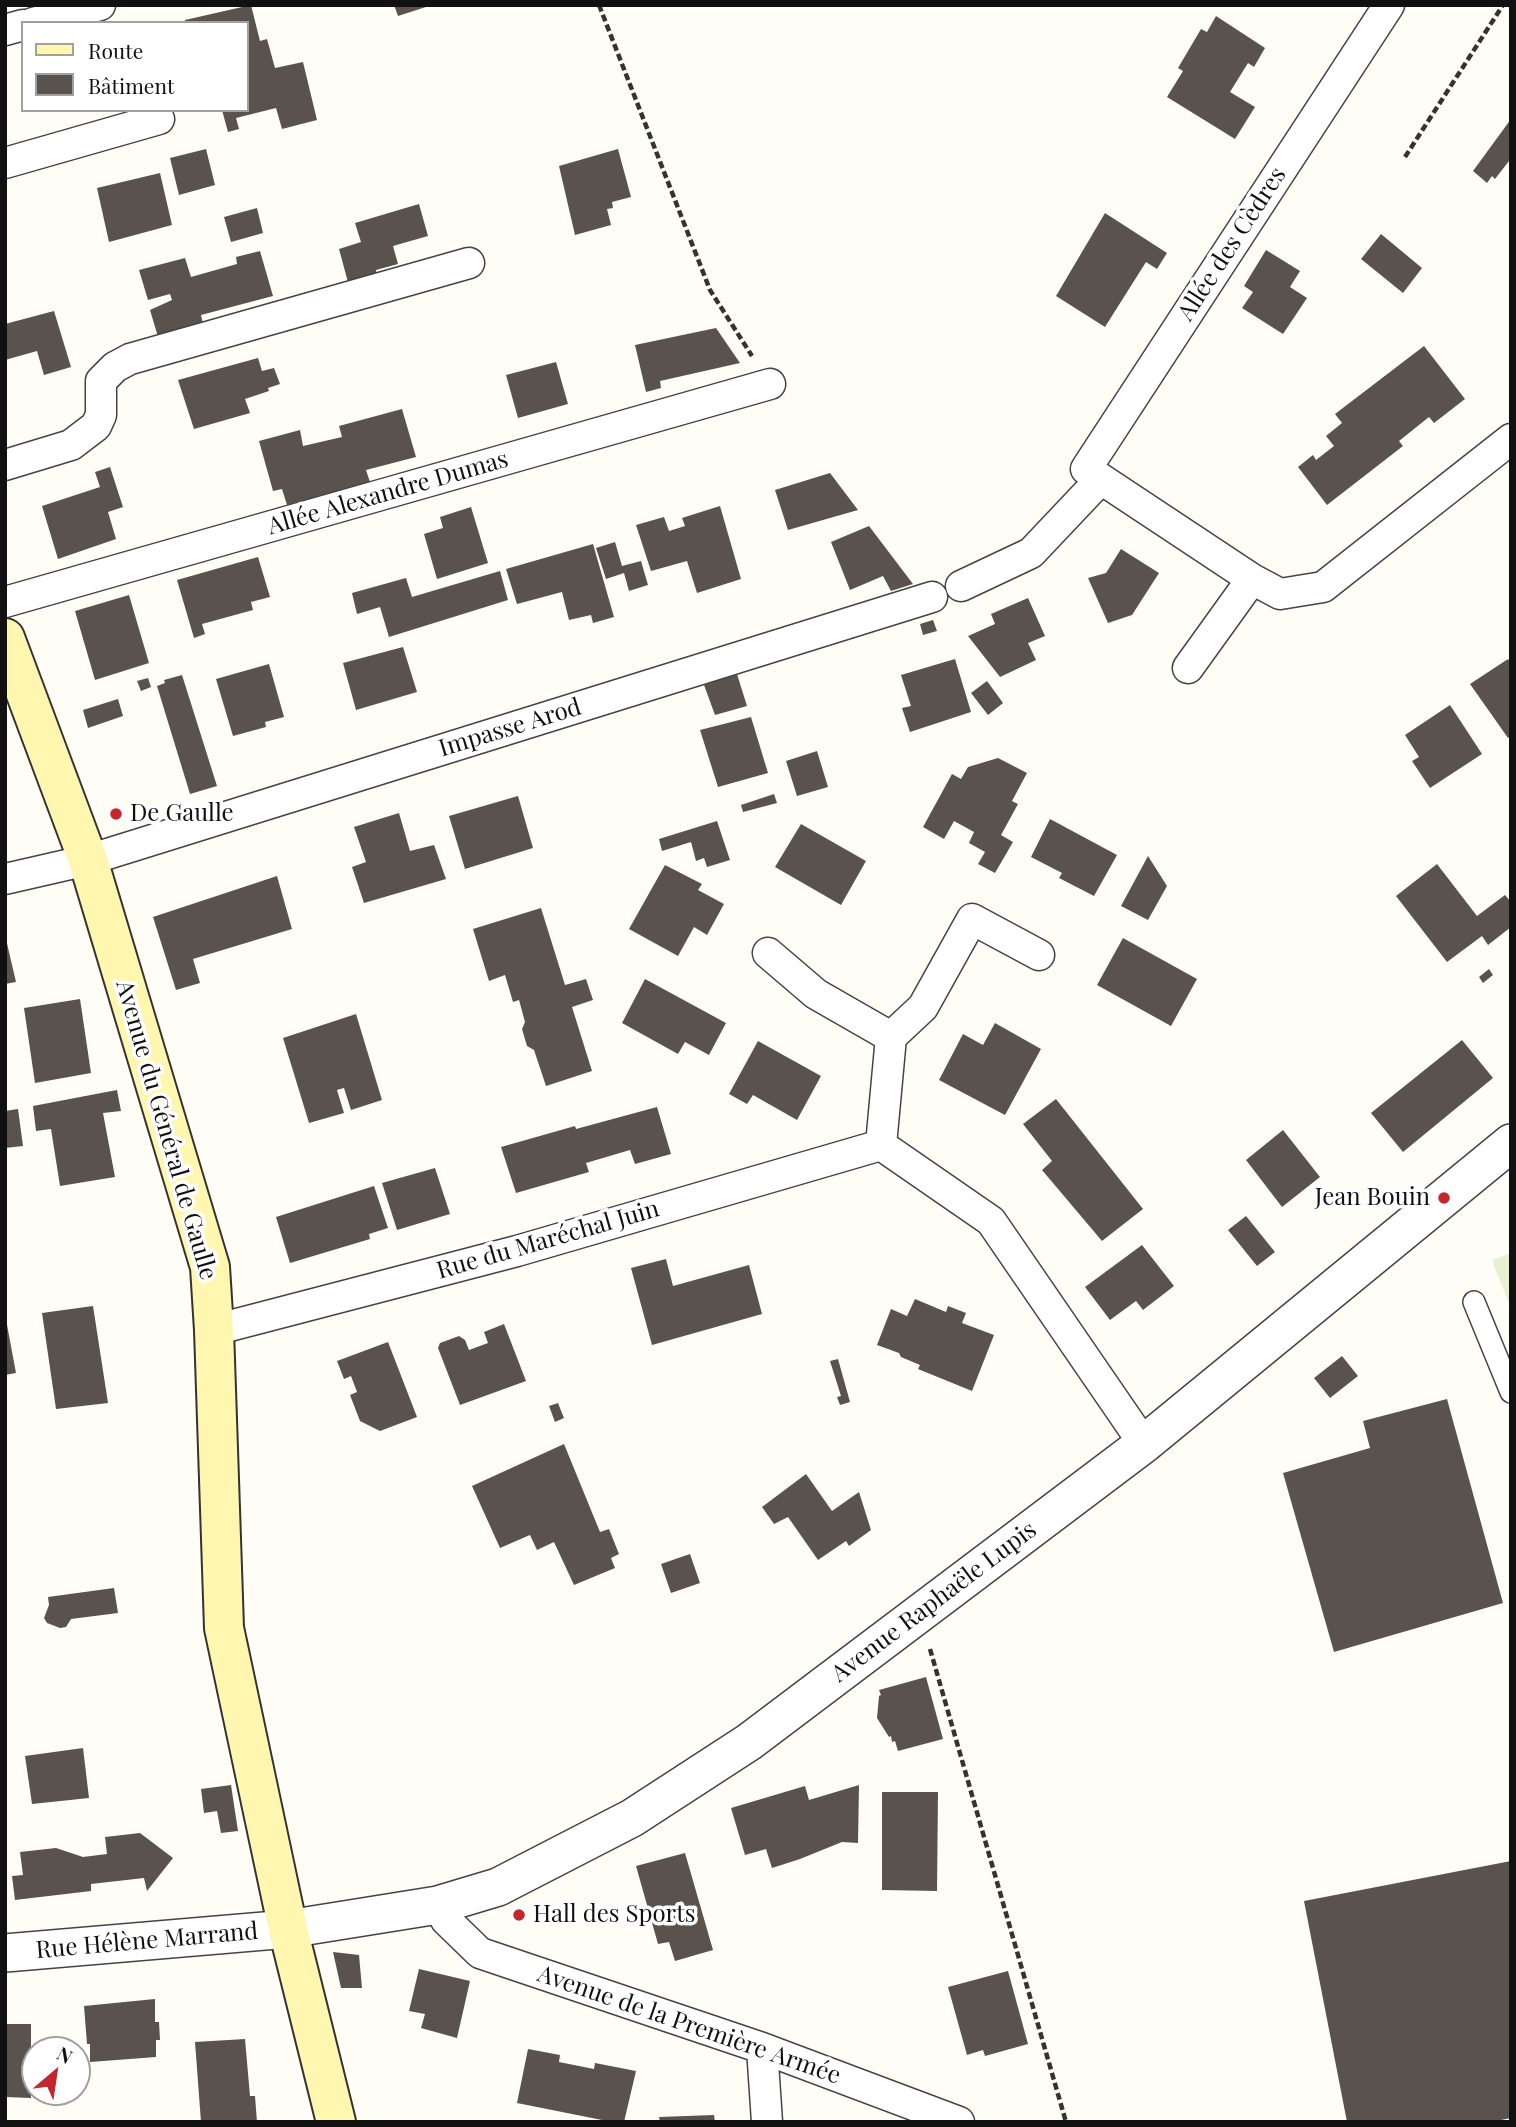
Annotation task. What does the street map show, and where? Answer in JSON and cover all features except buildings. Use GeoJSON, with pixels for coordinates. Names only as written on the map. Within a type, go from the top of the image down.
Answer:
{"type":"FeatureCollection","features":[{"type":"Feature","properties":{"kind":"main road","name":"Avenue du Général de Gaulle"},"geometry":{"type":"LineString","coordinates":[[5,638],[88,860],[209,1267],[214,1330],[224,1629],[288,1929],[336,2122]]}},
{"type":"Feature","properties":{"kind":"street"},"geometry":{"type":"LineString","coordinates":[[40,21],[100,5]]}},
{"type":"Feature","properties":{"kind":"street","name":"Allée des Cèdres"},"geometry":{"type":"LineString","coordinates":[[1101,479],[1086,469],[1389,5]]}},
{"type":"Feature","properties":{"kind":"street"},"geometry":{"type":"LineString","coordinates":[[5,163],[159,120]]}},
{"type":"Feature","properties":{"kind":"street"},"geometry":{"type":"LineString","coordinates":[[5,465],[71,445],[96,426],[101,415],[100,381],[115,367],[130,359],[469,263]]}},
{"type":"Feature","properties":{"kind":"street","name":"Allée Alexandre Dumas"},"geometry":{"type":"LineString","coordinates":[[5,602],[770,384]]}},
{"type":"Feature","properties":{"kind":"street"},"geometry":{"type":"LineString","coordinates":[[961,586],[1031,553],[1101,479],[1279,594],[1324,587],[1511,439]]}},
{"type":"Feature","properties":{"kind":"street"},"geometry":{"type":"LineString","coordinates":[[1188,668],[1252,579]]}},
{"type":"Feature","properties":{"kind":"street","name":"Impasse Arod"},"geometry":{"type":"LineString","coordinates":[[5,879],[88,860],[932,597]]}},
{"type":"Feature","properties":{"kind":"street"},"geometry":{"type":"LineString","coordinates":[[1039,955],[972,919],[923,1007],[891,1037],[881,1145],[991,1221],[1144,1444]]}},
{"type":"Feature","properties":{"kind":"street"},"geometry":{"type":"LineString","coordinates":[[768,953],[816,994],[891,1037]]}},
{"type":"Feature","properties":{"kind":"street","name":"Avenue Raphaële Lupis"},"geometry":{"type":"LineString","coordinates":[[288,1929],[438,1905],[498,1886],[632,1818],[749,1742],[1144,1444],[1511,1143]]}},
{"type":"Feature","properties":{"kind":"street","name":"Rue du Maréchal Juin"},"geometry":{"type":"LineString","coordinates":[[214,1330],[517,1251],[881,1145]]}},
{"type":"Feature","properties":{"kind":"street"},"geometry":{"type":"LineString","coordinates":[[1474,1302],[1511,1392]]}},
{"type":"Feature","properties":{"kind":"street","name":"Avenue de la Première Armée"},"geometry":{"type":"LineString","coordinates":[[438,1905],[446,1920],[480,1953],[762,2048],[959,2122]]}},
{"type":"Feature","properties":{"kind":"street","name":"Rue Hélène Marrand"},"geometry":{"type":"LineString","coordinates":[[5,1953],[288,1929]]}},
{"type":"Feature","properties":{"kind":"street"},"geometry":{"type":"LineString","coordinates":[[762,2048],[767,2122]]}},
{"type":"Feature","properties":{"kind":"path"},"geometry":{"type":"LineString","coordinates":[[599,5],[710,290],[770,384]]}},
{"type":"Feature","properties":{"kind":"path"},"geometry":{"type":"LineString","coordinates":[[1405,157],[1503,5]]}},
{"type":"Feature","properties":{"kind":"path"},"geometry":{"type":"LineString","coordinates":[[914,1617],[934,1658],[1066,2122]]}},
{"type":"Feature","properties":{"kind":"green space"},"geometry":{"type":"Polygon","coordinates":[[[1511,1253],[1511,1309],[1492,1260],[1511,1253]]]}},
{"type":"Feature","properties":{"kind":"place","name":"De Gaulle"},"geometry":{"type":"Point","coordinates":[116,814]}},
{"type":"Feature","properties":{"kind":"place","name":"Jean Bouin"},"geometry":{"type":"Point","coordinates":[1444,1198]}},
{"type":"Feature","properties":{"kind":"place","name":"Hall des Sports"},"geometry":{"type":"Point","coordinates":[519,1915]}}]}
